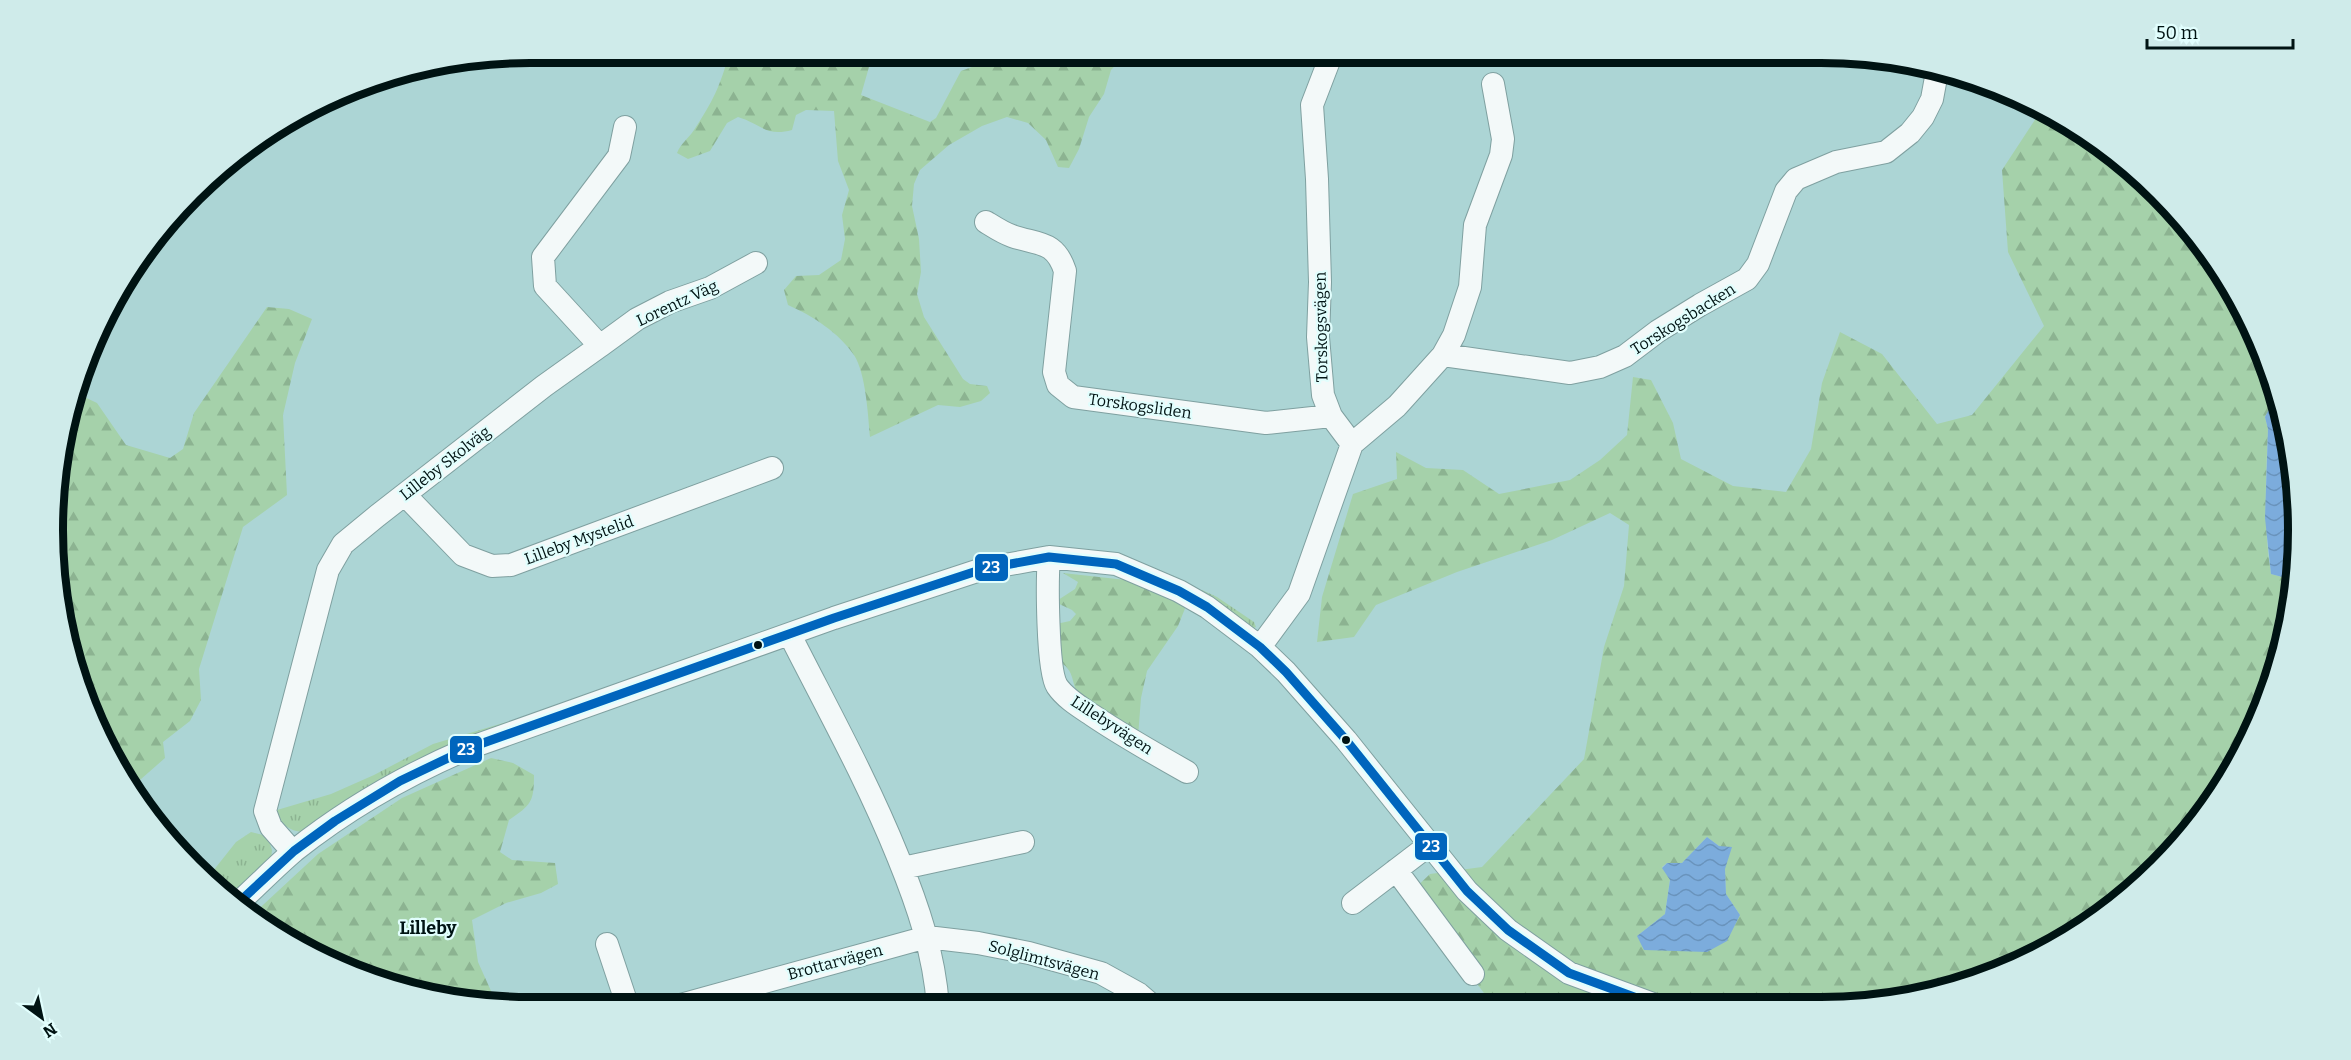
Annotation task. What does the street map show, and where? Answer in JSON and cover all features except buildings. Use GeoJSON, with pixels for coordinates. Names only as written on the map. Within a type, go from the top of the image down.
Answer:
{"type":"FeatureCollection","features":[{"type":"Feature","properties":{"kind":"street","name":"Torskogsvägen"},"geometry":{"type":"LineString","coordinates":[[1328,63],[1312,105],[1319,248],[1318,338],[1323,395],[1331,416],[1352,444]]}},
{"type":"Feature","properties":{"kind":"street","name":"Torskogsbacken"},"geometry":{"type":"LineString","coordinates":[[1443,355],[1570,374],[1600,367],[1625,356],[1658,331],[1747,279],[1758,264],[1786,191],[1796,179],[1836,162],[1886,152],[1910,133],[1923,117],[1932,99],[1936,78]]}},
{"type":"Feature","properties":{"kind":"street"},"geometry":{"type":"LineString","coordinates":[[1260,647],[1299,594],[1352,444],[1397,406],[1443,355],[1454,334],[1470,287],[1475,225],[1501,155],[1503,140],[1493,84]]}},
{"type":"Feature","properties":{"kind":"street"},"geometry":{"type":"LineString","coordinates":[[600,346],[545,286],[543,257],[619,156],[625,128]]}},
{"type":"Feature","properties":{"kind":"street","name":"Torskogsliden"},"geometry":{"type":"LineString","coordinates":[[986,222],[1008,235],[1050,246],[1057,252],[1065,271],[1054,372],[1058,385],[1073,397],[1266,423],[1331,416]]}},
{"type":"Feature","properties":{"kind":"street","name":"Lorentz Väg"},"geometry":{"type":"LineString","coordinates":[[600,346],[637,319],[670,302],[710,288],[756,263]]}},
{"type":"Feature","properties":{"kind":"street","name":"Lilleby Skolväg"},"geometry":{"type":"LineString","coordinates":[[293,852],[271,827],[265,811],[328,570],[343,544],[544,386],[600,346]]}},
{"type":"Feature","properties":{"kind":"street","name":"Lilleby Mystelid"},"geometry":{"type":"LineString","coordinates":[[405,495],[463,555],[492,566],[511,565],[772,468]]}},
{"type":"Feature","properties":{"kind":"street"},"geometry":{"type":"LineString","coordinates":[[243,898],[293,852],[352,809],[420,769],[489,740],[790,634],[983,569],[1049,557],[1116,564],[1144,574],[1207,607],[1260,647],[1286,672],[1346,740],[1467,891],[1508,930],[1569,973],[1634,997]]}},
{"type":"Feature","properties":{"kind":"street","name":"Lillebyvägen"},"geometry":{"type":"LineString","coordinates":[[1049,557],[1047,574],[1051,666],[1056,685],[1072,702],[1126,737],[1188,772]]}},
{"type":"Feature","properties":{"kind":"street"},"geometry":{"type":"LineString","coordinates":[[790,634],[874,799],[903,868],[927,937],[936,978],[937,997]]}},
{"type":"Feature","properties":{"kind":"street"},"geometry":{"type":"LineString","coordinates":[[903,868],[1023,842]]}},
{"type":"Feature","properties":{"kind":"street"},"geometry":{"type":"LineString","coordinates":[[1353,903],[1429,845]]}},
{"type":"Feature","properties":{"kind":"street"},"geometry":{"type":"LineString","coordinates":[[1396,870],[1473,974]]}},
{"type":"Feature","properties":{"kind":"street","name":"Solglimtsvägen"},"geometry":{"type":"LineString","coordinates":[[927,937],[978,943],[1029,953],[1114,980],[1142,997]]}},
{"type":"Feature","properties":{"kind":"street","name":"Brottarvägen"},"geometry":{"type":"LineString","coordinates":[[709,997],[927,937]]}},
{"type":"Feature","properties":{"kind":"street"},"geometry":{"type":"LineString","coordinates":[[607,944],[625,997]]}},
{"type":"Feature","properties":{"kind":"green space"},"geometry":{"type":"Polygon","coordinates":[[[726,63],[870,63],[861,95],[930,122],[936,118],[961,71],[983,63],[1118,63],[1111,70],[1104,94],[1089,117],[1079,149],[1069,168],[1058,167],[1046,140],[1028,123],[1007,117],[982,126],[949,145],[920,170],[914,184],[912,206],[919,239],[921,272],[917,294],[924,317],[963,379],[970,384],[987,386],[990,393],[981,401],[960,407],[938,405],[870,437],[864,383],[854,355],[841,339],[825,326],[788,305],[784,290],[796,276],[819,275],[841,260],[845,239],[842,215],[849,190],[838,161],[834,111],[806,110],[796,115],[792,130],[783,132],[764,129],[738,117],[727,123],[710,151],[688,159],[677,153],[711,102],[726,63]]]}},
{"type":"Feature","properties":{"kind":"green space"},"geometry":{"type":"Polygon","coordinates":[[[2037,116],[2105,160],[2129,179],[2172,222],[2209,271],[2240,323],[2263,380],[2271,406],[2265,417],[2268,429],[2267,537],[2271,574],[2285,578],[2284,591],[2272,651],[2263,680],[2240,737],[2209,789],[2172,838],[2151,860],[2129,881],[2080,918],[2028,949],[1942,981],[1882,993],[1852,996],[1487,997],[1409,894],[1430,874],[1482,867],[1584,759],[1604,647],[1624,586],[1629,525],[1610,513],[1552,540],[1457,572],[1376,605],[1354,637],[1317,642],[1322,597],[1353,494],[1397,479],[1396,452],[1426,468],[1463,470],[1499,494],[1570,480],[1600,460],[1627,435],[1633,377],[1651,380],[1673,423],[1681,459],[1733,486],[1786,492],[1811,449],[1822,383],[1840,332],[1882,354],[1937,424],[1972,415],[2044,326],[2008,252],[2002,170],[2037,116]],[[1707,837],[1682,863],[1667,863],[1662,867],[1670,879],[1665,914],[1637,936],[1740,915],[1726,894],[1725,869],[1719,846],[1707,837]]]}},
{"type":"Feature","properties":{"kind":"green space"},"geometry":{"type":"Polygon","coordinates":[[[267,307],[289,309],[312,319],[295,363],[283,415],[287,495],[243,527],[199,669],[201,700],[190,721],[163,742],[165,758],[138,782],[111,737],[99,709],[79,651],[72,621],[64,561],[64,499],[67,469],[83,396],[97,403],[126,445],[170,458],[183,449],[194,413],[267,307]]]}},
{"type":"Feature","properties":{"kind":"green space"},"geometry":{"type":"Polygon","coordinates":[[[1063,573],[1126,580],[1186,606],[1178,626],[1147,671],[1141,698],[1138,737],[1080,696],[1070,671],[1059,662],[1056,624],[1070,621],[1076,614],[1055,602],[1075,589],[1078,582],[1063,573]]]}},
{"type":"Feature","properties":{"kind":"green space"},"geometry":{"type":"Polygon","coordinates":[[[1202,590],[1217,597],[1254,622],[1256,627],[1251,629],[1200,592],[1202,590]]]}},
{"type":"Feature","properties":{"kind":"green space"},"geometry":{"type":"Polygon","coordinates":[[[527,716],[412,762],[304,832],[290,828],[278,815],[277,810],[331,794],[374,775],[433,744],[527,716]]]}},
{"type":"Feature","properties":{"kind":"green space"},"geometry":{"type":"Polygon","coordinates":[[[491,758],[513,763],[534,775],[530,802],[509,820],[500,852],[512,860],[555,863],[558,884],[541,893],[506,903],[472,920],[478,962],[493,995],[439,988],[380,972],[323,949],[258,909],[318,854],[402,798],[491,758]]]}},
{"type":"Feature","properties":{"kind":"green space"},"geometry":{"type":"Polygon","coordinates":[[[251,832],[263,835],[272,850],[271,860],[236,892],[213,871],[236,842],[251,832]]]}},
{"type":"Feature","properties":{"kind":"water"},"geometry":{"type":"Polygon","coordinates":[[[2271,406],[2279,439],[2287,499],[2285,578],[2271,574],[2265,518],[2268,429],[2265,417],[2271,406]]]}},
{"type":"Feature","properties":{"kind":"water"},"geometry":{"type":"Polygon","coordinates":[[[1707,837],[1719,846],[1732,847],[1725,869],[1726,894],[1740,915],[1727,941],[1707,952],[1644,950],[1637,936],[1665,914],[1670,880],[1662,868],[1667,863],[1682,863],[1707,837]]]}},
{"type":"Feature","properties":{"kind":"transit line","name":"23"},"geometry":{"type":"LineString","coordinates":[[243,898],[294,851],[335,821],[400,781],[469,748],[834,618],[983,569],[1049,557],[1116,564],[1179,591],[1207,607],[1260,647],[1286,672],[1346,740],[1467,891],[1508,930],[1569,973],[1634,997]]}},
{"type":"Feature","properties":{"kind":"district","name":"Lilleby"},"geometry":{"type":"Point","coordinates":[428,928]}}]}
